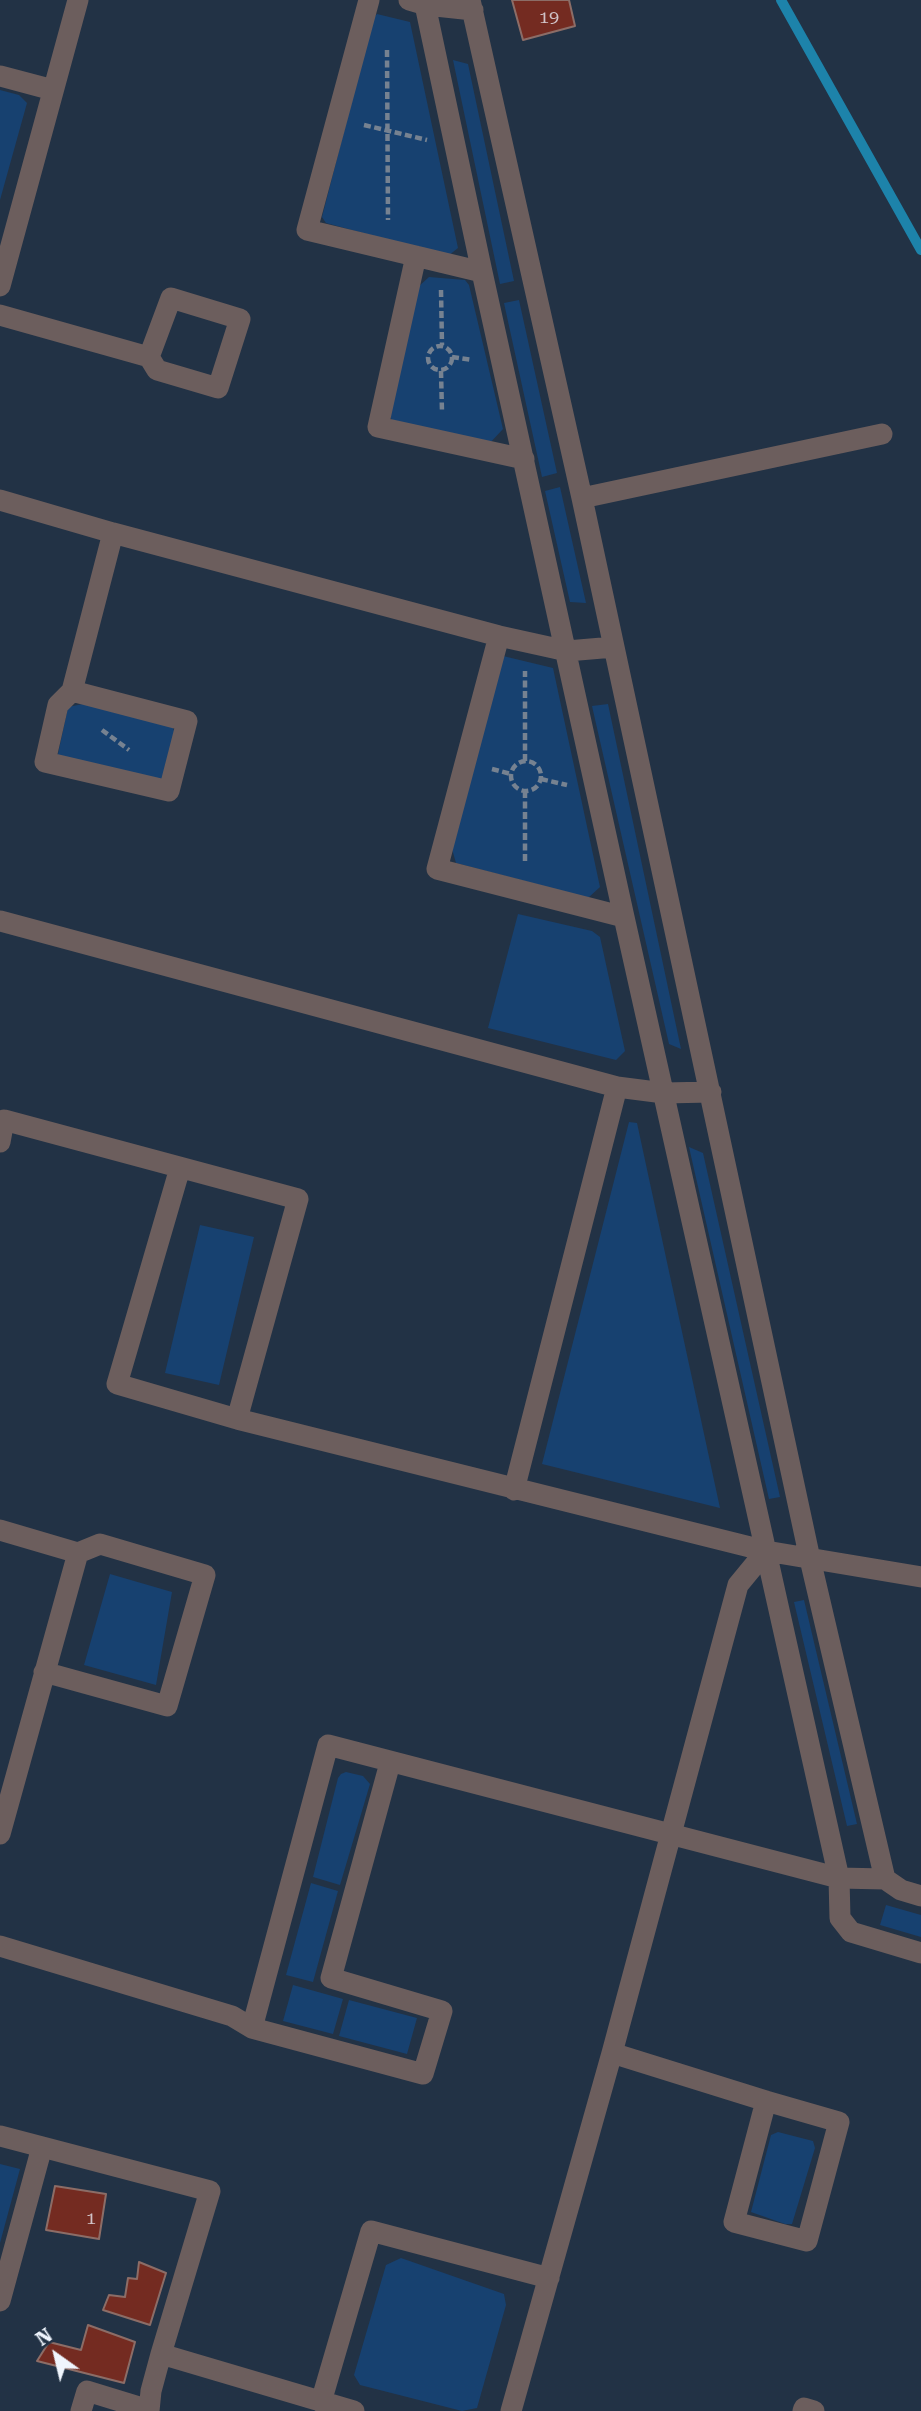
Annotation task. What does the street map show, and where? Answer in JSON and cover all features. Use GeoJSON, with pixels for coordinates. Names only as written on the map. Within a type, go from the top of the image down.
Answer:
{"type":"FeatureCollection","features":[{"type":"Feature","properties":{"kind":"street"},"geometry":{"type":"LineString","coordinates":[[0,286],[4,256],[78,0]]}},
{"type":"Feature","properties":{"kind":"street"},"geometry":{"type":"LineString","coordinates":[[369,0],[307,230],[482,272]]}},
{"type":"Feature","properties":{"kind":"street"},"geometry":{"type":"LineString","coordinates":[[885,1879],[810,1559],[582,498],[472,5],[420,2],[839,1878],[839,1918],[851,1932],[921,1953]]}},
{"type":"Feature","properties":{"kind":"street"},"geometry":{"type":"LineString","coordinates":[[0,76],[53,90]]}},
{"type":"Feature","properties":{"kind":"street"},"geometry":{"type":"LineString","coordinates":[[416,256],[378,427],[524,459]]}},
{"type":"Feature","properties":{"kind":"street"},"geometry":{"type":"LineString","coordinates":[[0,315],[149,357],[157,370],[218,388],[240,319],[171,298],[149,357]]}},
{"type":"Feature","properties":{"kind":"street"},"geometry":{"type":"LineString","coordinates":[[582,498],[882,433]]}},
{"type":"Feature","properties":{"kind":"street"},"geometry":{"type":"LineString","coordinates":[[0,500],[113,533],[499,636],[567,651],[614,647]]}},
{"type":"Feature","properties":{"kind":"street"},"geometry":{"type":"LineString","coordinates":[[72,691],[187,721],[169,792],[45,762],[58,705],[72,691],[113,533]]}},
{"type":"Feature","properties":{"kind":"street"},"geometry":{"type":"LineString","coordinates":[[499,636],[437,869],[624,917]]}},
{"type":"Feature","properties":{"kind":"street"},"geometry":{"type":"LineString","coordinates":[[0,921],[617,1087],[664,1093],[711,1092]]}},
{"type":"Feature","properties":{"kind":"street"},"geometry":{"type":"LineString","coordinates":[[514,1490],[617,1087]]}},
{"type":"Feature","properties":{"kind":"street"},"geometry":{"type":"LineString","coordinates":[[0,1142],[4,1120],[298,1199],[237,1419]]}},
{"type":"Feature","properties":{"kind":"street"},"geometry":{"type":"LineString","coordinates":[[180,1168],[117,1384],[237,1419],[766,1551],[921,1577]]}},
{"type":"Feature","properties":{"kind":"street"},"geometry":{"type":"LineString","coordinates":[[0,1530],[78,1553],[100,1544],[205,1574],[167,1706],[44,1672]]}},
{"type":"Feature","properties":{"kind":"street"},"geometry":{"type":"LineString","coordinates":[[511,2411],[612,2053],[738,1585],[766,1551]]}},
{"type":"Feature","properties":{"kind":"street"},"geometry":{"type":"LineString","coordinates":[[0,1834],[78,1553]]}},
{"type":"Feature","properties":{"kind":"street"},"geometry":{"type":"LineString","coordinates":[[252,2028],[328,1745],[839,1878],[885,1879],[901,1890],[921,1896]]}},
{"type":"Feature","properties":{"kind":"street"},"geometry":{"type":"LineString","coordinates":[[0,1947],[232,2016],[252,2028],[423,2074],[442,2011],[331,1978],[390,1763]]}},
{"type":"Feature","properties":{"kind":"street"},"geometry":{"type":"LineString","coordinates":[[612,2053],[839,2122],[807,2241],[734,2222],[765,2101]]}},
{"type":"Feature","properties":{"kind":"street"},"geometry":{"type":"LineString","coordinates":[[0,2136],[209,2191],[161,2354],[151,2391],[149,2411],[87,2391],[81,2411]]}},
{"type":"Feature","properties":{"kind":"street"},"geometry":{"type":"LineString","coordinates":[[0,2301],[42,2147]]}},
{"type":"Feature","properties":{"kind":"street"},"geometry":{"type":"LineString","coordinates":[[321,2402],[371,2231],[549,2278]]}},
{"type":"Feature","properties":{"kind":"street"},"geometry":{"type":"LineString","coordinates":[[161,2354],[354,2411]]}},
{"type":"Feature","properties":{"kind":"street"},"geometry":{"type":"LineString","coordinates":[[803,2411],[804,2408],[814,2411]]}},
{"type":"Feature","properties":{"kind":"path"},"geometry":{"type":"LineString","coordinates":[[387,49],[388,224]]}},
{"type":"Feature","properties":{"kind":"path"},"geometry":{"type":"LineString","coordinates":[[362,125],[431,141]]}},
{"type":"Feature","properties":{"kind":"path"},"geometry":{"type":"LineString","coordinates":[[441,282],[442,345]]}},
{"type":"Feature","properties":{"kind":"path"},"geometry":{"type":"LineString","coordinates":[[442,345],[449,350],[452,357],[447,369],[442,371],[433,369],[428,362],[428,353],[434,347],[442,345]]}},
{"type":"Feature","properties":{"kind":"path"},"geometry":{"type":"LineString","coordinates":[[452,357],[481,362]]}},
{"type":"Feature","properties":{"kind":"path"},"geometry":{"type":"LineString","coordinates":[[442,371],[442,418]]}},
{"type":"Feature","properties":{"kind":"path"},"geometry":{"type":"LineString","coordinates":[[525,667],[525,761]]}},
{"type":"Feature","properties":{"kind":"path"},"geometry":{"type":"LineString","coordinates":[[95,725],[139,758]]}},
{"type":"Feature","properties":{"kind":"path"},"geometry":{"type":"LineString","coordinates":[[525,761],[537,766],[541,779],[536,788],[525,791],[512,783],[511,774],[519,763],[525,761]]}},
{"type":"Feature","properties":{"kind":"path"},"geometry":{"type":"LineString","coordinates":[[541,779],[574,786]]}},
{"type":"Feature","properties":{"kind":"path"},"geometry":{"type":"LineString","coordinates":[[525,791],[525,865]]}},
{"type":"Feature","properties":{"kind":"shaded area"},"geometry":{"type":"Polygon","coordinates":[[[377,14],[410,22],[458,248],[448,256],[326,223],[322,217],[373,18],[377,14]]]}},
{"type":"Feature","properties":{"kind":"shaded area"},"geometry":{"type":"Polygon","coordinates":[[[453,60],[468,64],[514,281],[500,284],[453,60]]]}},
{"type":"Feature","properties":{"kind":"shaded area"},"geometry":{"type":"Polygon","coordinates":[[[0,90],[19,95],[27,103],[0,200],[0,90]]]}},
{"type":"Feature","properties":{"kind":"shaded area"},"geometry":{"type":"Polygon","coordinates":[[[429,277],[465,280],[469,285],[503,429],[489,444],[393,423],[388,411],[417,288],[429,277]]]}},
{"type":"Feature","properties":{"kind":"shaded area"},"geometry":{"type":"Polygon","coordinates":[[[519,300],[557,473],[542,477],[504,303],[519,300]]]}},
{"type":"Feature","properties":{"kind":"shaded area"},"geometry":{"type":"Polygon","coordinates":[[[560,487],[586,603],[570,602],[545,491],[560,487]]]}},
{"type":"Feature","properties":{"kind":"shaded area"},"geometry":{"type":"Polygon","coordinates":[[[503,656],[553,668],[600,887],[588,898],[456,863],[452,849],[503,656]]]}},
{"type":"Feature","properties":{"kind":"shaded area"},"geometry":{"type":"Polygon","coordinates":[[[83,704],[172,725],[175,734],[164,777],[159,785],[60,760],[58,754],[68,707],[83,704]]]}},
{"type":"Feature","properties":{"kind":"shaded area"},"geometry":{"type":"Polygon","coordinates":[[[608,704],[681,1049],[669,1044],[592,706],[608,704]]]}},
{"type":"Feature","properties":{"kind":"shaded area"},"geometry":{"type":"Polygon","coordinates":[[[518,914],[592,931],[600,937],[625,1051],[616,1060],[488,1028],[518,914]]]}},
{"type":"Feature","properties":{"kind":"shaded area"},"geometry":{"type":"Polygon","coordinates":[[[629,1122],[637,1123],[720,1508],[542,1464],[629,1122]]]}},
{"type":"Feature","properties":{"kind":"shaded area"},"geometry":{"type":"Polygon","coordinates":[[[689,1147],[703,1153],[780,1497],[769,1499],[689,1147]]]}},
{"type":"Feature","properties":{"kind":"shaded area"},"geometry":{"type":"Polygon","coordinates":[[[200,1225],[254,1237],[219,1385],[165,1373],[200,1225]]]}},
{"type":"Feature","properties":{"kind":"shaded area"},"geometry":{"type":"Polygon","coordinates":[[[110,1574],[172,1592],[156,1685],[84,1665],[110,1574]]]}},
{"type":"Feature","properties":{"kind":"shaded area"},"geometry":{"type":"Polygon","coordinates":[[[804,1600],[857,1824],[847,1826],[794,1602],[804,1600]]]}},
{"type":"Feature","properties":{"kind":"shaded area"},"geometry":{"type":"Polygon","coordinates":[[[346,1772],[363,1776],[370,1784],[340,1885],[313,1877],[338,1778],[346,1772]]]}},
{"type":"Feature","properties":{"kind":"shaded area"},"geometry":{"type":"Polygon","coordinates":[[[311,1883],[338,1891],[313,1982],[286,1975],[311,1883]]]}},
{"type":"Feature","properties":{"kind":"shaded area"},"geometry":{"type":"Polygon","coordinates":[[[886,1905],[921,1915],[921,1937],[880,1925],[886,1905]]]}},
{"type":"Feature","properties":{"kind":"shaded area"},"geometry":{"type":"Polygon","coordinates":[[[293,1985],[343,1999],[333,2034],[283,2021],[293,1985]]]}},
{"type":"Feature","properties":{"kind":"shaded area"},"geometry":{"type":"Polygon","coordinates":[[[349,2000],[417,2018],[407,2054],[339,2036],[349,2000]]]}},
{"type":"Feature","properties":{"kind":"shaded area"},"geometry":{"type":"Polygon","coordinates":[[[778,2132],[813,2141],[815,2148],[792,2224],[751,2212],[771,2135],[778,2132]]]}},
{"type":"Feature","properties":{"kind":"shaded area"},"geometry":{"type":"Polygon","coordinates":[[[0,2164],[20,2169],[0,2243],[0,2164]]]}},
{"type":"Feature","properties":{"kind":"shaded area"},"geometry":{"type":"Polygon","coordinates":[[[401,2258],[504,2294],[506,2305],[477,2408],[462,2411],[360,2385],[354,2375],[386,2265],[401,2258]]]}},
{"type":"Feature","properties":{"kind":"building"},"geometry":{"type":"Polygon","coordinates":[[[512,0],[569,0],[575,26],[523,40],[512,0]]]}},
{"type":"Feature","properties":{"kind":"building"},"geometry":{"type":"Polygon","coordinates":[[[55,2186],[106,2194],[99,2239],[46,2230],[55,2186]]]}},
{"type":"Feature","properties":{"kind":"building"},"geometry":{"type":"Polygon","coordinates":[[[139,2262],[166,2273],[150,2325],[103,2310],[109,2295],[125,2297],[128,2278],[137,2279],[139,2262]]]}},
{"type":"Feature","properties":{"kind":"building"},"geometry":{"type":"Polygon","coordinates":[[[88,2325],[135,2342],[124,2383],[37,2361],[49,2342],[81,2350],[88,2325]]]}},
{"type":"Feature","properties":{"kind":"waterway"},"geometry":{"type":"LineString","coordinates":[[781,0],[921,250]]}}]}
